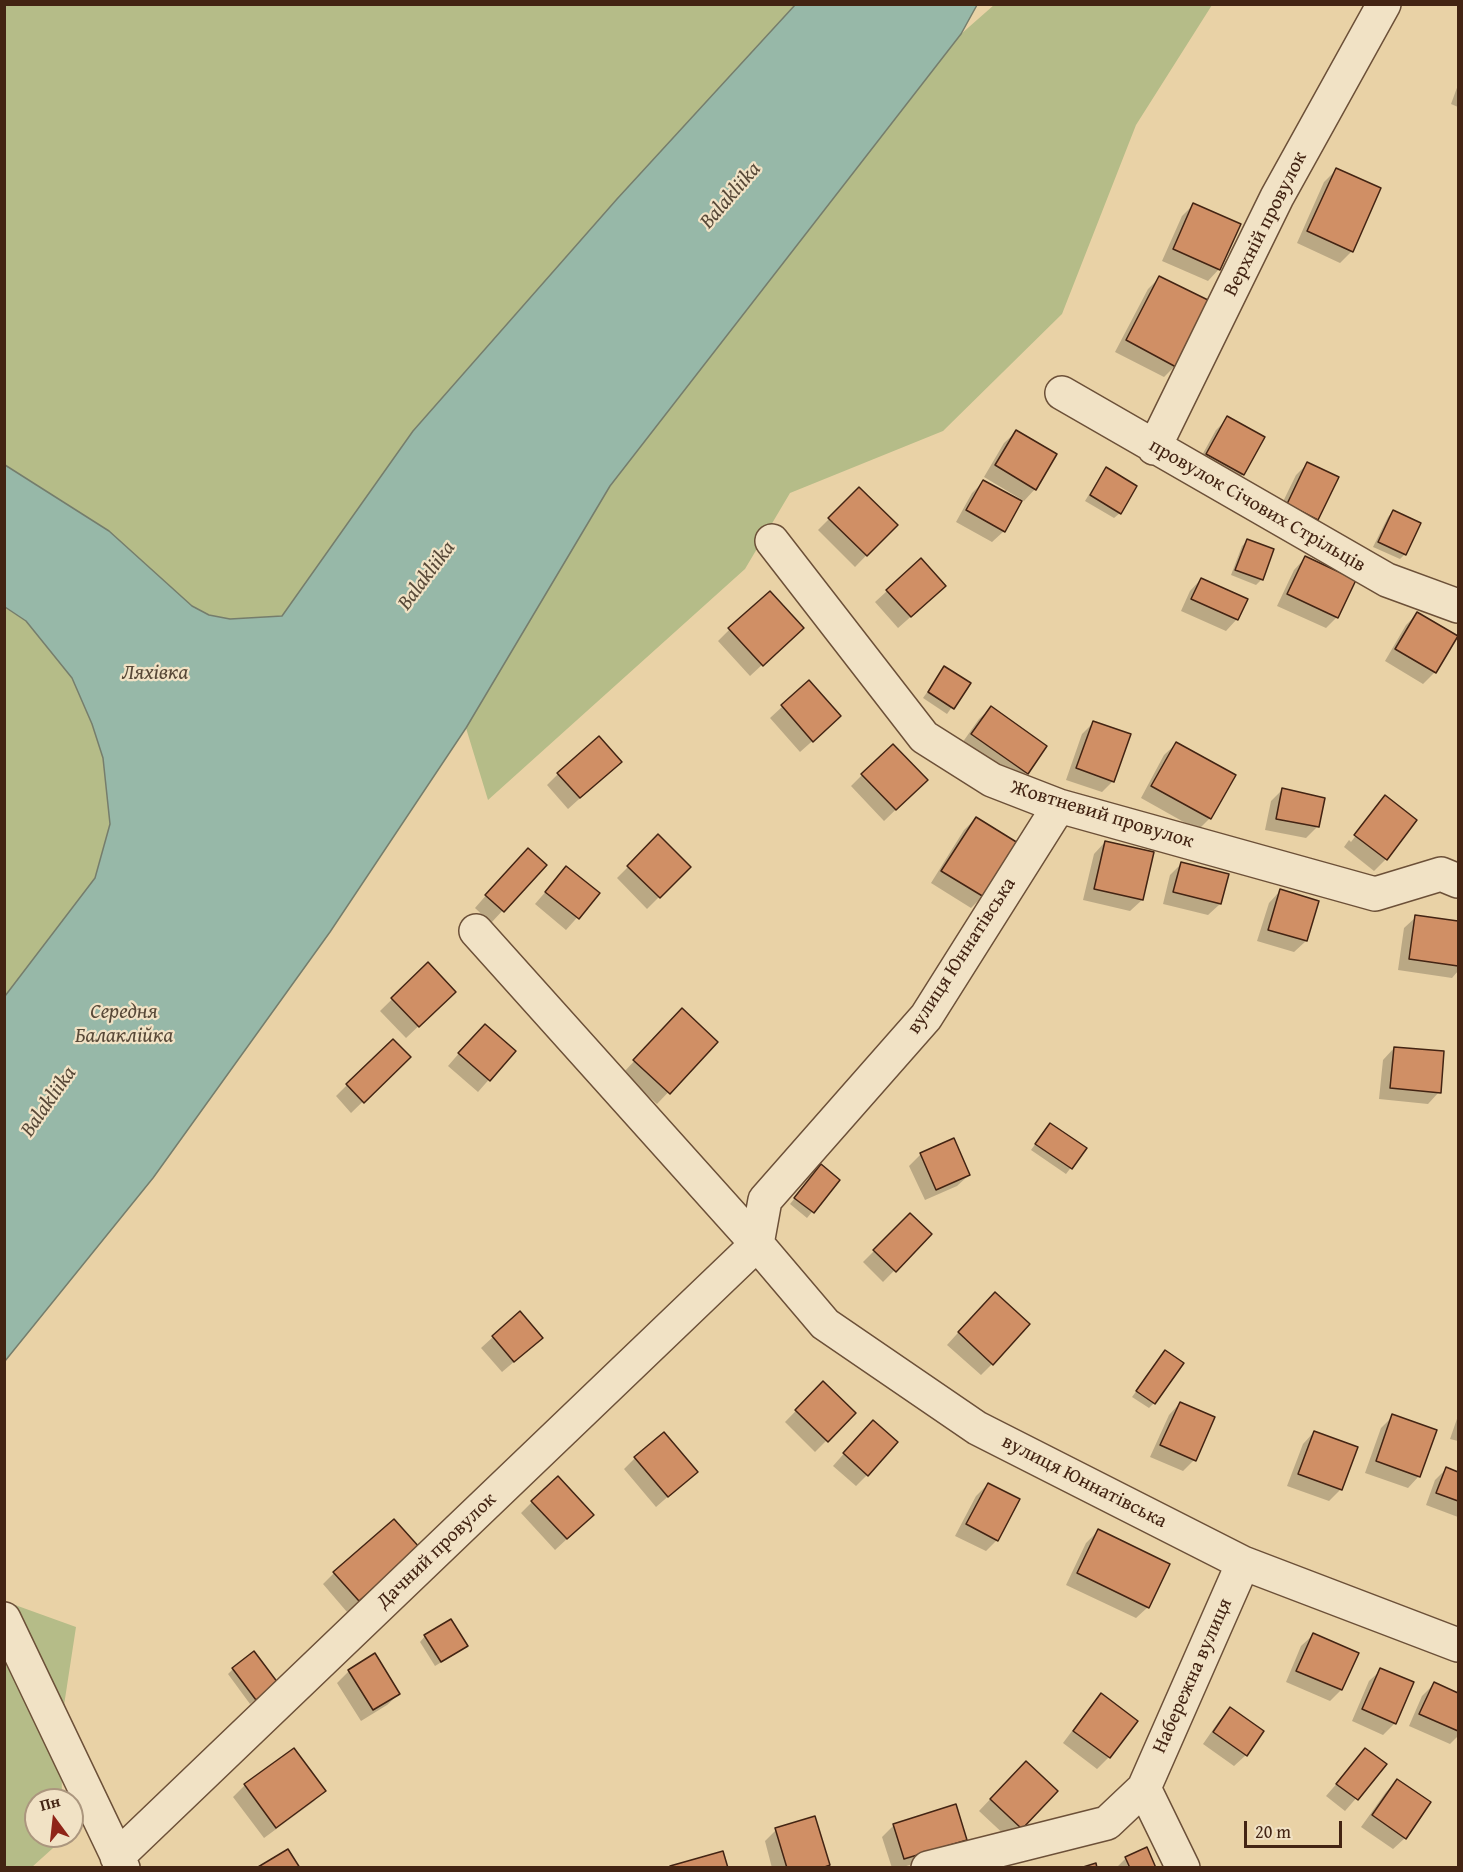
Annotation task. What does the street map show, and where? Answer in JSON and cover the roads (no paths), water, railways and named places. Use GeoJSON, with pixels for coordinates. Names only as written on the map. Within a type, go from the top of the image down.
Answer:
{"type":"FeatureCollection","features":[{"type":"Feature","properties":{"kind":"street","name":"Верхній провулок"},"geometry":{"type":"LineString","coordinates":[[1154,448],[1277,197],[1384,4]]}},
{"type":"Feature","properties":{"kind":"street","name":"провулок Січових Стрільців"},"geometry":{"type":"LineString","coordinates":[[1062,393],[1387,580],[1458,606]]}},
{"type":"Feature","properties":{"kind":"street","name":"Жовтневий провулок"},"geometry":{"type":"LineString","coordinates":[[772,541],[924,737],[992,780],[1059,806],[1375,894],[1441,874],[1458,881]]}},
{"type":"Feature","properties":{"kind":"street","name":"вулиця Юннатівська"},"geometry":{"type":"LineString","coordinates":[[757,1244],[765,1200],[926,1017],[1059,806]]}},
{"type":"Feature","properties":{"kind":"street","name":"вулиця Юннатівська"},"geometry":{"type":"LineString","coordinates":[[476,931],[757,1244],[825,1324],[977,1428],[1243,1563],[1458,1645]]}},
{"type":"Feature","properties":{"kind":"street","name":"Дачний провулок"},"geometry":{"type":"LineString","coordinates":[[120,1862],[757,1244]]}},
{"type":"Feature","properties":{"kind":"street","name":"Набережна вулиця"},"geometry":{"type":"LineString","coordinates":[[928,1868],[1107,1823],[1144,1788],[1243,1563]]}},
{"type":"Feature","properties":{"kind":"street"},"geometry":{"type":"LineString","coordinates":[[4,1619],[120,1862]]}},
{"type":"Feature","properties":{"kind":"street"},"geometry":{"type":"LineString","coordinates":[[1144,1788],[1183,1868]]}},
{"type":"Feature","properties":{"kind":"water","name":"Середня Балаклійка"},"geometry":{"type":"Polygon","coordinates":[[[795,5],[977,5],[961,34],[610,486],[466,728],[330,932],[153,1178],[5,1361],[5,996],[95,878],[110,824],[103,758],[92,724],[72,678],[26,621],[5,607],[5,465],[109,531],[192,606],[209,615],[230,619],[282,616],[413,431],[617,199],[795,5]]]}},
{"type":"Feature","properties":{"kind":"water label","name":"Balakliika"},"geometry":{"type":"Point","coordinates":[731,196]}},
{"type":"Feature","properties":{"kind":"water label","name":"Balakliika"},"geometry":{"type":"Point","coordinates":[427,576]}},
{"type":"Feature","properties":{"kind":"water label","name":"Ляхівка"},"geometry":{"type":"Point","coordinates":[155,674]}},
{"type":"Feature","properties":{"kind":"water label","name":"Balakliika"},"geometry":{"type":"Point","coordinates":[49,1102]}}]}
